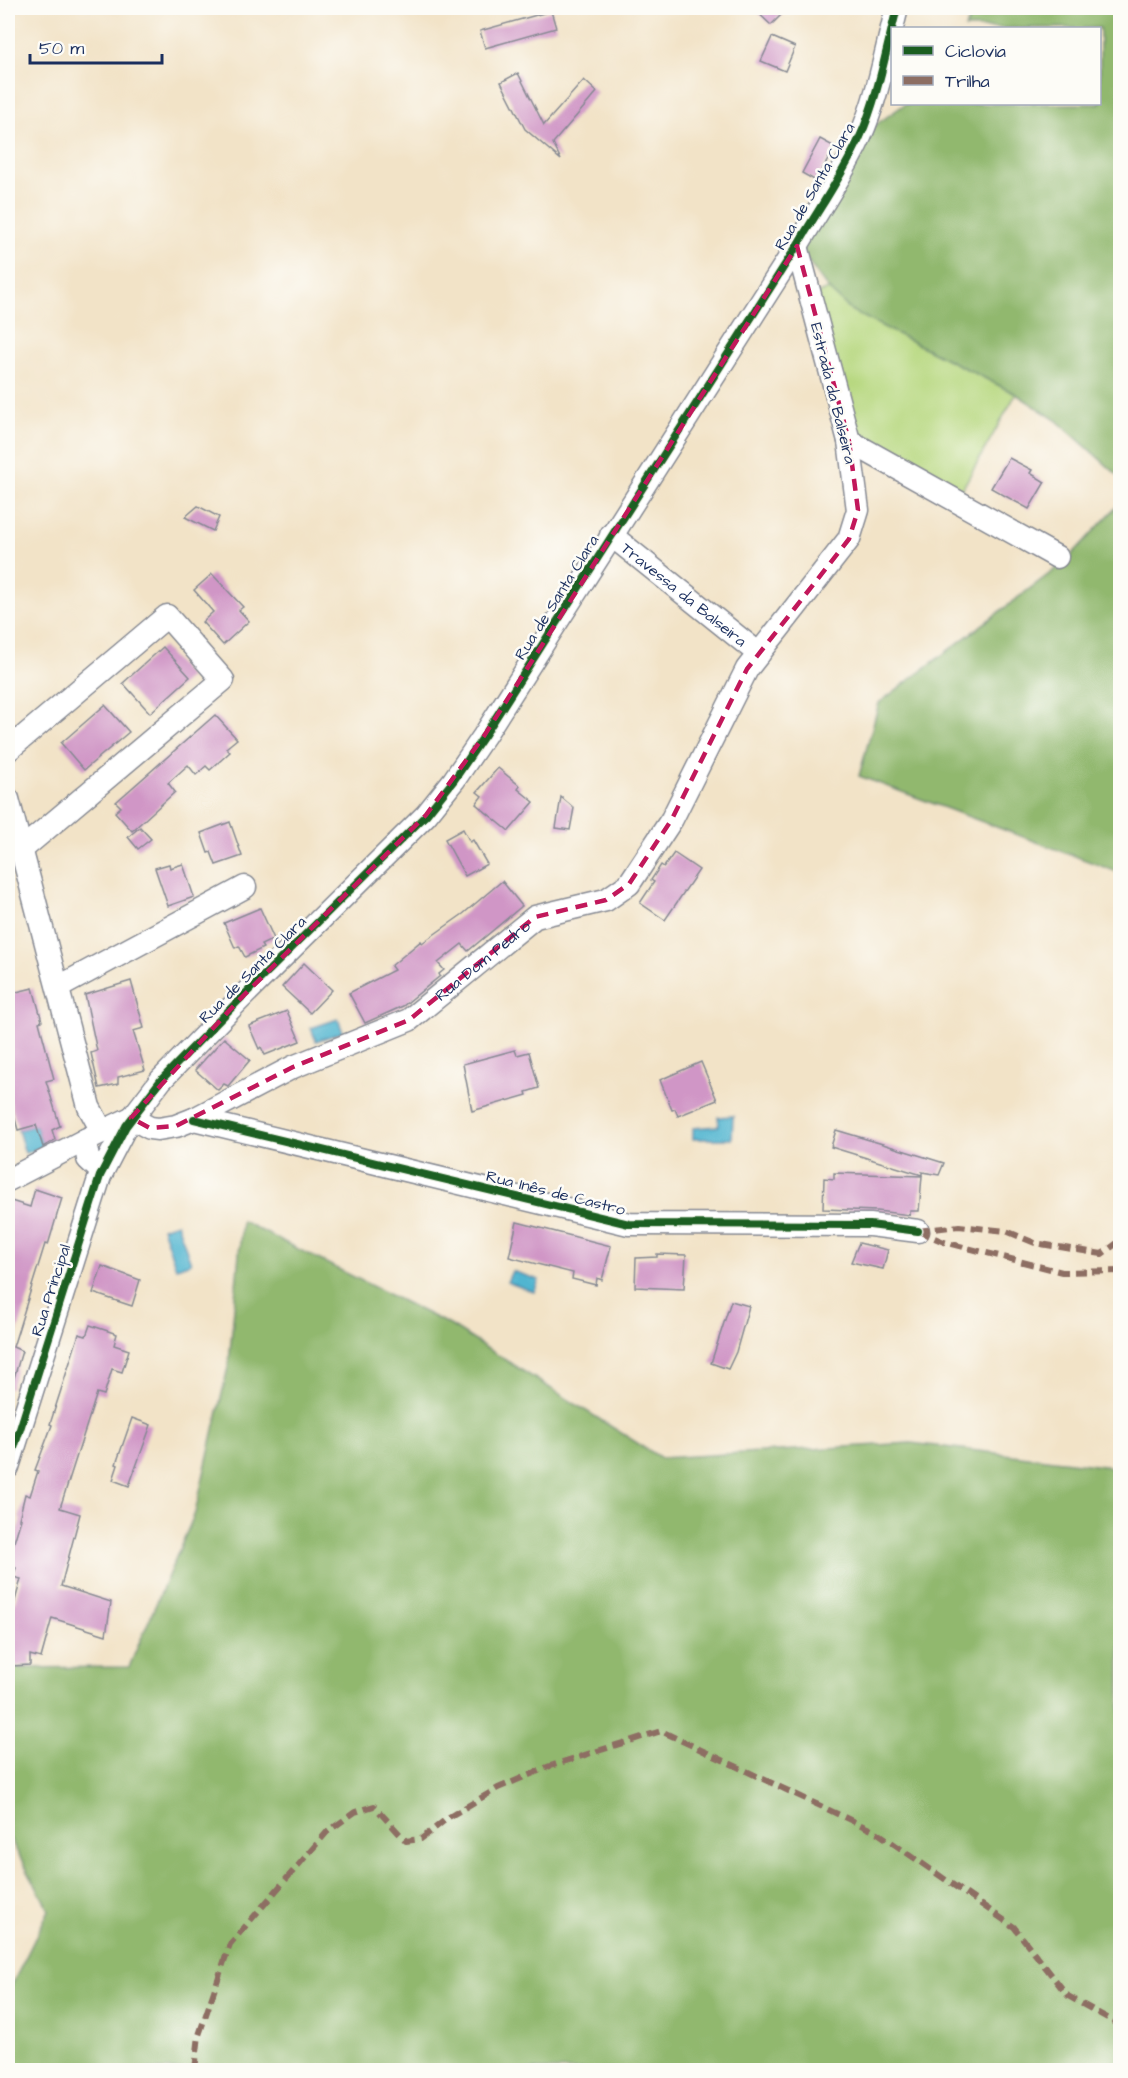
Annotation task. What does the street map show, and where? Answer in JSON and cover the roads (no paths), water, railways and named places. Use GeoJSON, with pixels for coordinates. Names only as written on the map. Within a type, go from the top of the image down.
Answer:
{"type":"FeatureCollection","features":[{"type":"Feature","properties":{"kind":"street","name":"Rua de Santa Clara"},"geometry":{"type":"LineString","coordinates":[[892,27],[897,8]]}},
{"type":"Feature","properties":{"kind":"street","name":"Rua de Santa Clara"},"geometry":{"type":"LineString","coordinates":[[129,1122],[161,1080],[426,815],[484,736],[797,246],[860,136],[873,101],[891,31]]}},
{"type":"Feature","properties":{"kind":"street","name":"Estrada da Balseira"},"geometry":{"type":"LineString","coordinates":[[759,654],[849,539],[858,510],[849,441],[797,246]]}},
{"type":"Feature","properties":{"kind":"street"},"geometry":{"type":"LineString","coordinates":[[849,441],[1058,557]]}},
{"type":"Feature","properties":{"kind":"street","name":"Travessa da Balseira"},"geometry":{"type":"LineString","coordinates":[[611,535],[759,654]]}},
{"type":"Feature","properties":{"kind":"street"},"geometry":{"type":"LineString","coordinates":[[8,750],[167,616],[223,680],[21,850]]}},
{"type":"Feature","properties":{"kind":"street","name":"Rua Dom Pedro"},"geometry":{"type":"LineString","coordinates":[[129,1122],[158,1129],[176,1126],[194,1119],[293,1067],[409,1020],[535,917],[606,900],[629,884],[672,819],[747,669],[759,654]]}},
{"type":"Feature","properties":{"kind":"street"},"geometry":{"type":"LineString","coordinates":[[8,799],[89,1107],[93,1136],[88,1160],[102,1172]]}},
{"type":"Feature","properties":{"kind":"street"},"geometry":{"type":"LineString","coordinates":[[59,987],[245,887]]}},
{"type":"Feature","properties":{"kind":"street","name":"Rua Inês de Castro"},"geometry":{"type":"LineString","coordinates":[[194,1119],[629,1224],[870,1225],[918,1231]]}},
{"type":"Feature","properties":{"kind":"street"},"geometry":{"type":"LineString","coordinates":[[8,1180],[93,1136],[129,1122]]}},
{"type":"Feature","properties":{"kind":"street","name":"Rua Principal"},"geometry":{"type":"LineString","coordinates":[[8,1467],[102,1172],[129,1122]]}},
{"type":"Feature","properties":{"kind":"water"},"geometry":{"type":"Polygon","coordinates":[[[338,1019],[343,1032],[316,1041],[311,1028],[338,1019]]]}},
{"type":"Feature","properties":{"kind":"water"},"geometry":{"type":"Polygon","coordinates":[[[733,1116],[732,1139],[693,1139],[693,1128],[719,1126],[718,1117],[733,1116]]]}},
{"type":"Feature","properties":{"kind":"water"},"geometry":{"type":"Polygon","coordinates":[[[36,1125],[43,1147],[25,1153],[18,1130],[36,1125]]]}},
{"type":"Feature","properties":{"kind":"water"},"geometry":{"type":"Polygon","coordinates":[[[177,1223],[191,1263],[176,1268],[162,1228],[177,1223]]]}},
{"type":"Feature","properties":{"kind":"water"},"geometry":{"type":"Polygon","coordinates":[[[512,1271],[539,1280],[534,1292],[507,1282],[512,1271]]]}}]}
